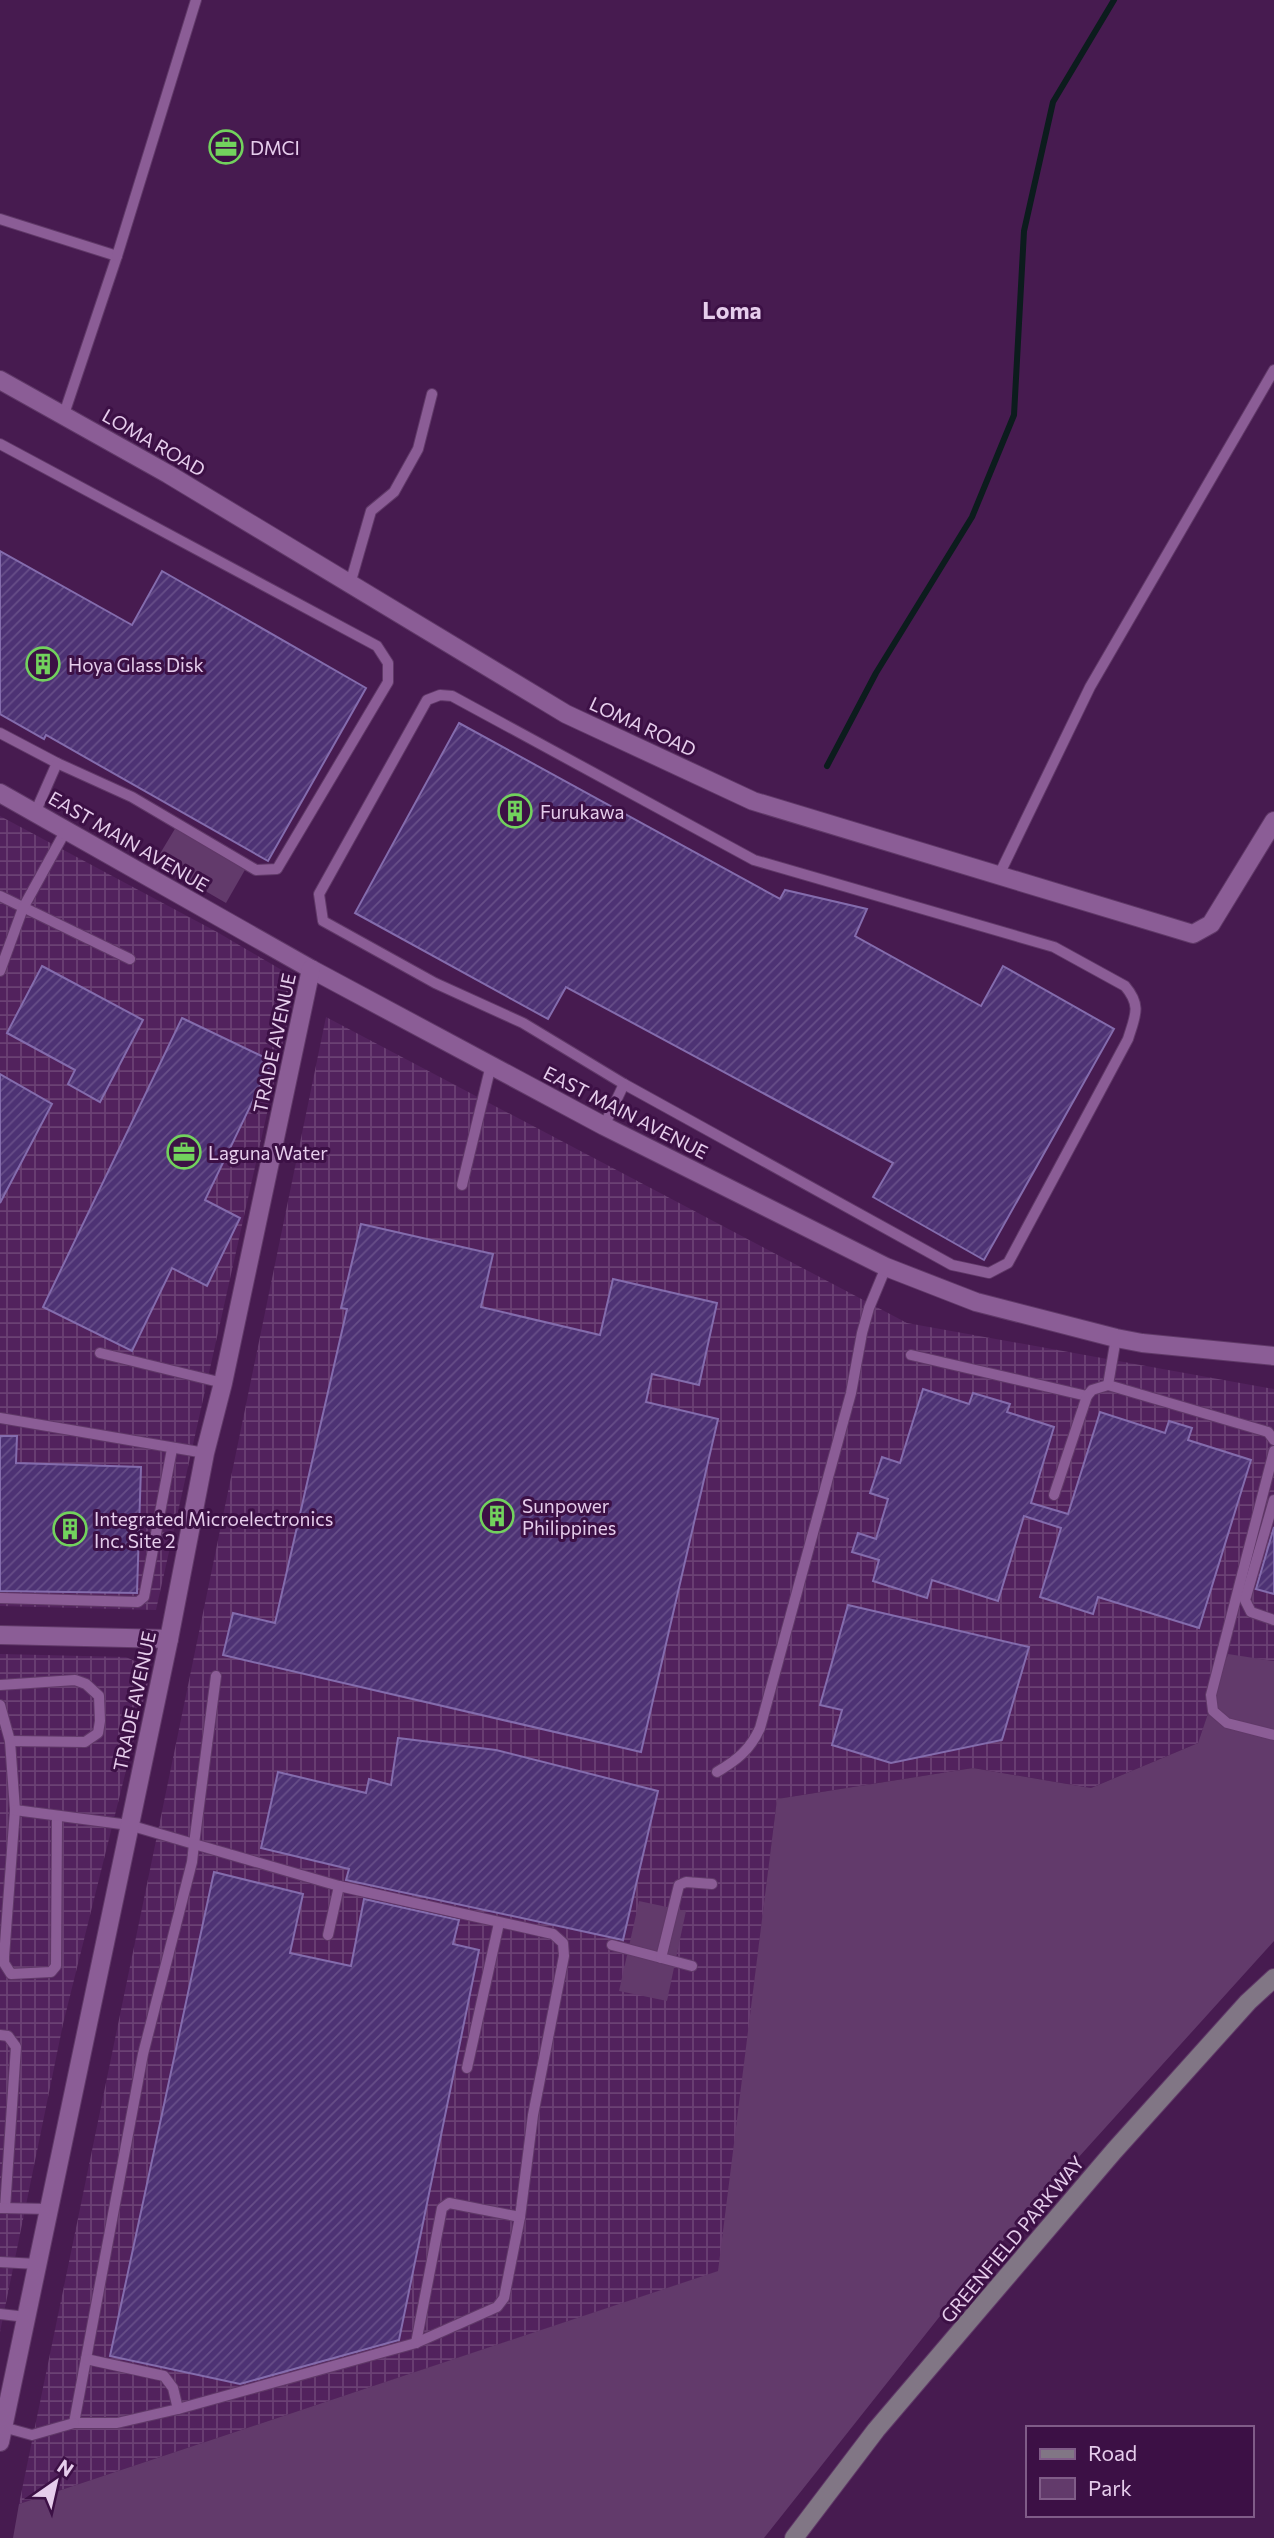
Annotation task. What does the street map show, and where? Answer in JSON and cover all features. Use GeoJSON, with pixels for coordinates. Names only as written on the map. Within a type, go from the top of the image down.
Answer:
{"type":"FeatureCollection","features":[{"type":"Feature","properties":{"kind":"main road","name":"GREENFIELD PARKWAY"},"geometry":{"type":"LineString","coordinates":[[794,2538],[876,2430],[1105,2161],[1248,2003],[1274,1978]]}},
{"type":"Feature","properties":{"kind":"street","name":"LOMA ROAD"},"geometry":{"type":"LineString","coordinates":[[0,380],[64,414],[566,714],[753,801],[1192,934],[1211,924],[1274,821]]}},
{"type":"Feature","properties":{"kind":"street","name":"EAST MAIN AVENUE"},"geometry":{"type":"LineString","coordinates":[[0,793],[311,969],[604,1126],[886,1267],[976,1302],[1116,1338],[1274,1356]]}},
{"type":"Feature","properties":{"kind":"street","name":"TRADE AVENUE"},"geometry":{"type":"LineString","coordinates":[[2,2434],[169,1639],[205,1453],[223,1383],[311,969]]}},
{"type":"Feature","properties":{"kind":"street"},"geometry":{"type":"LineString","coordinates":[[0,1635],[169,1639]]}},
{"type":"Feature","properties":{"kind":"lane"},"geometry":{"type":"LineString","coordinates":[[64,414],[117,256],[196,0]]}},
{"type":"Feature","properties":{"kind":"lane"},"geometry":{"type":"LineString","coordinates":[[0,219],[117,256]]}},
{"type":"Feature","properties":{"kind":"lane"},"geometry":{"type":"LineString","coordinates":[[998,877],[1090,687],[1274,370]]}},
{"type":"Feature","properties":{"kind":"lane"},"geometry":{"type":"LineString","coordinates":[[350,584],[371,511],[394,492],[418,449],[432,394]]}},
{"type":"Feature","properties":{"kind":"lane"},"geometry":{"type":"LineString","coordinates":[[0,444],[377,646],[388,663],[388,682],[277,869],[256,870],[132,797],[57,763],[0,733]]}},
{"type":"Feature","properties":{"kind":"lane"},"geometry":{"type":"LineString","coordinates":[[440,695],[452,696],[754,860],[1054,947],[1125,986],[1133,996],[1137,1010],[1128,1039],[1008,1262],[989,1273],[952,1265],[624,1084],[523,1023],[435,983],[323,921],[319,894],[427,700],[440,695]]}},
{"type":"Feature","properties":{"kind":"lane"},"geometry":{"type":"LineString","coordinates":[[35,813],[57,763]]}},
{"type":"Feature","properties":{"kind":"lane"},"geometry":{"type":"LineString","coordinates":[[0,971],[23,908],[66,830]]}},
{"type":"Feature","properties":{"kind":"lane"},"geometry":{"type":"LineString","coordinates":[[0,896],[130,959]]}},
{"type":"Feature","properties":{"kind":"lane"},"geometry":{"type":"LineString","coordinates":[[462,1185],[491,1065]]}},
{"type":"Feature","properties":{"kind":"lane"},"geometry":{"type":"LineString","coordinates":[[604,1126],[624,1084]]}},
{"type":"Feature","properties":{"kind":"lane"},"geometry":{"type":"LineString","coordinates":[[716,1772],[737,1760],[752,1746],[760,1728],[851,1393],[862,1333],[886,1267]]}},
{"type":"Feature","properties":{"kind":"lane"},"geometry":{"type":"LineString","coordinates":[[1108,1385],[1116,1338]]}},
{"type":"Feature","properties":{"kind":"lane"},"geometry":{"type":"LineString","coordinates":[[100,1353],[223,1383]]}},
{"type":"Feature","properties":{"kind":"lane"},"geometry":{"type":"LineString","coordinates":[[911,1355],[1087,1396]]}},
{"type":"Feature","properties":{"kind":"lane"},"geometry":{"type":"LineString","coordinates":[[1054,1495],[1087,1396],[1092,1390],[1108,1385],[1268,1432],[1274,1440]]}},
{"type":"Feature","properties":{"kind":"lane"},"geometry":{"type":"LineString","coordinates":[[0,1418],[205,1453]]}},
{"type":"Feature","properties":{"kind":"lane"},"geometry":{"type":"LineString","coordinates":[[0,1598],[138,1602],[144,1597],[172,1449]]}},
{"type":"Feature","properties":{"kind":"lane"},"geometry":{"type":"LineString","coordinates":[[1274,1451],[1211,1695],[1213,1712],[1227,1723],[1274,1735]]}},
{"type":"Feature","properties":{"kind":"lane"},"geometry":{"type":"LineString","coordinates":[[1274,1500],[1245,1600],[1251,1612],[1274,1620]]}},
{"type":"Feature","properties":{"kind":"lane"},"geometry":{"type":"LineString","coordinates":[[74,2423],[143,2054],[192,1862],[216,1676]]}},
{"type":"Feature","properties":{"kind":"lane"},"geometry":{"type":"LineString","coordinates":[[0,1685],[75,1680],[86,1684],[99,1696],[98,1733],[85,1742],[10,1741]]}},
{"type":"Feature","properties":{"kind":"lane"},"geometry":{"type":"LineString","coordinates":[[0,1705],[10,1741],[15,1810],[4,1957],[4,1963],[11,1974],[51,1972],[56,1966],[57,1815]]}},
{"type":"Feature","properties":{"kind":"lane"},"geometry":{"type":"LineString","coordinates":[[2,2434],[32,2435],[74,2423],[117,2423],[178,2409],[416,2343],[497,2307],[504,2298],[520,2217],[533,2115],[564,1956],[563,1943],[553,1934],[339,1886],[129,1825],[15,1810]]}},
{"type":"Feature","properties":{"kind":"lane"},"geometry":{"type":"LineString","coordinates":[[661,1958],[679,1885],[686,1882],[712,1884]]}},
{"type":"Feature","properties":{"kind":"lane"},"geometry":{"type":"LineString","coordinates":[[328,1935],[339,1886]]}},
{"type":"Feature","properties":{"kind":"lane"},"geometry":{"type":"LineString","coordinates":[[467,2068],[499,1923]]}},
{"type":"Feature","properties":{"kind":"lane"},"geometry":{"type":"LineString","coordinates":[[612,1945],[692,1966]]}},
{"type":"Feature","properties":{"kind":"lane"},"geometry":{"type":"LineString","coordinates":[[0,2035],[8,2036],[16,2047],[2,2208],[49,2209]]}},
{"type":"Feature","properties":{"kind":"lane"},"geometry":{"type":"LineString","coordinates":[[416,2343],[442,2208],[449,2203],[520,2217]]}},
{"type":"Feature","properties":{"kind":"lane"},"geometry":{"type":"LineString","coordinates":[[0,2262],[37,2264]]}},
{"type":"Feature","properties":{"kind":"lane"},"geometry":{"type":"LineString","coordinates":[[0,2314],[26,2317]]}},
{"type":"Feature","properties":{"kind":"lane"},"geometry":{"type":"LineString","coordinates":[[86,2359],[163,2376],[173,2388],[178,2409]]}},
{"type":"Feature","properties":{"kind":"shaded area"},"geometry":{"type":"Polygon","coordinates":[[[0,816],[217,932],[297,979],[156,1610],[0,1606],[0,816]]]}},
{"type":"Feature","properties":{"kind":"shaded area","name":"Sunpower Philippines"},"geometry":{"type":"Polygon","coordinates":[[[326,1017],[907,1323],[1274,1389],[1274,1661],[1228,1655],[1198,1743],[1091,1788],[973,1768],[777,1799],[719,2271],[19,2504],[326,1017]]]}},
{"type":"Feature","properties":{"kind":"shaded area"},"geometry":{"type":"Polygon","coordinates":[[[0,1654],[126,1657],[139,1663],[148,1682],[63,2024],[0,2332],[0,1654]]]}},
{"type":"Feature","properties":{"kind":"green space"},"geometry":{"type":"Polygon","coordinates":[[[176,827],[246,868],[226,903],[155,862],[176,827]]]}},
{"type":"Feature","properties":{"kind":"green space"},"geometry":{"type":"Polygon","coordinates":[[[1228,1654],[1274,1661],[1274,1941],[975,2272],[764,2538],[13,2538],[19,2504],[718,2271],[777,1799],[973,1768],[1091,1788],[1198,1743],[1228,1654]]]}},
{"type":"Feature","properties":{"kind":"green space"},"geometry":{"type":"Polygon","coordinates":[[[639,1901],[686,1911],[667,2001],[619,1991],[639,1901]]]}},
{"type":"Feature","properties":{"kind":"building"},"geometry":{"type":"Polygon","coordinates":[[[0,551],[132,625],[162,571],[366,688],[268,861],[46,735],[44,739],[0,714],[0,551]]]}},
{"type":"Feature","properties":{"kind":"building"},"geometry":{"type":"Polygon","coordinates":[[[459,723],[780,899],[785,890],[867,909],[855,936],[981,1006],[1003,966],[1114,1029],[984,1260],[873,1197],[893,1163],[566,987],[548,1019],[355,913],[459,723]]]}},
{"type":"Feature","properties":{"kind":"building"},"geometry":{"type":"Polygon","coordinates":[[[42,966],[143,1020],[100,1102],[68,1084],[75,1070],[7,1033],[42,966]]]}},
{"type":"Feature","properties":{"kind":"building"},"geometry":{"type":"Polygon","coordinates":[[[182,1018],[272,1061],[205,1200],[240,1218],[207,1286],[172,1268],[132,1351],[43,1307],[182,1018]]]}},
{"type":"Feature","properties":{"kind":"building"},"geometry":{"type":"Polygon","coordinates":[[[0,1074],[52,1104],[0,1203],[0,1074]]]}},
{"type":"Feature","properties":{"kind":"building","name":"Sunpower Philippines"},"geometry":{"type":"Polygon","coordinates":[[[361,1224],[493,1254],[481,1307],[600,1335],[613,1279],[717,1303],[699,1385],[652,1374],[646,1402],[718,1419],[641,1752],[223,1655],[233,1613],[275,1623],[347,1309],[341,1308],[361,1224]]]}},
{"type":"Feature","properties":{"kind":"building"},"geometry":{"type":"Polygon","coordinates":[[[923,1389],[969,1404],[973,1393],[1010,1404],[1007,1412],[1054,1427],[1031,1503],[1068,1514],[1100,1412],[1165,1433],[1169,1421],[1192,1428],[1188,1440],[1251,1460],[1199,1628],[1098,1597],[1093,1614],[1040,1597],[1061,1528],[1024,1516],[998,1601],[932,1580],[927,1598],[873,1581],[879,1560],[852,1552],[858,1533],[876,1539],[888,1499],[870,1493],[882,1457],[900,1463],[923,1389]]]}},
{"type":"Feature","properties":{"kind":"building","name":"Integrated Microelectronics Inc. Site 2"},"geometry":{"type":"Polygon","coordinates":[[[0,1436],[17,1436],[16,1463],[141,1467],[137,1593],[0,1591],[0,1436]]]}},
{"type":"Feature","properties":{"kind":"building"},"geometry":{"type":"Polygon","coordinates":[[[1274,1527],[1274,1594],[1256,1589],[1274,1527]]]}},
{"type":"Feature","properties":{"kind":"building"},"geometry":{"type":"Polygon","coordinates":[[[848,1605],[1029,1647],[1002,1740],[891,1763],[832,1745],[842,1710],[820,1705],[848,1605]]]}},
{"type":"Feature","properties":{"kind":"building"},"geometry":{"type":"Polygon","coordinates":[[[398,1738],[496,1750],[658,1791],[623,1940],[346,1880],[349,1869],[261,1848],[278,1772],[366,1793],[369,1779],[391,1785],[398,1738]]]}},
{"type":"Feature","properties":{"kind":"building"},"geometry":{"type":"Polygon","coordinates":[[[214,1872],[303,1894],[290,1953],[351,1966],[364,1899],[459,1920],[453,1944],[479,1950],[399,2340],[240,2384],[110,2356],[214,1872]]]}},
{"type":"Feature","properties":{"kind":"waterway"},"geometry":{"type":"LineString","coordinates":[[827,766],[876,673],[972,517],[1014,415],[1024,231],[1053,102],[1114,0]]}},
{"type":"Feature","properties":{"kind":"place","name":"DMCI"},"geometry":{"type":"Point","coordinates":[226,147]}},
{"type":"Feature","properties":{"kind":"place","name":"Hoya Glass Disk"},"geometry":{"type":"Point","coordinates":[43,664]}},
{"type":"Feature","properties":{"kind":"place","name":"Furukawa"},"geometry":{"type":"Point","coordinates":[515,811]}},
{"type":"Feature","properties":{"kind":"place","name":"Laguna Water"},"geometry":{"type":"Point","coordinates":[184,1152]}},
{"type":"Feature","properties":{"kind":"place","name":"Sunpower Philippines"},"geometry":{"type":"Point","coordinates":[497,1516]}},
{"type":"Feature","properties":{"kind":"place","name":"Integrated Microelectronics Inc. Site 2"},"geometry":{"type":"Point","coordinates":[70,1529]}},
{"type":"Feature","properties":{"kind":"district","name":"Loma"},"geometry":{"type":"Point","coordinates":[732,310]}}]}
